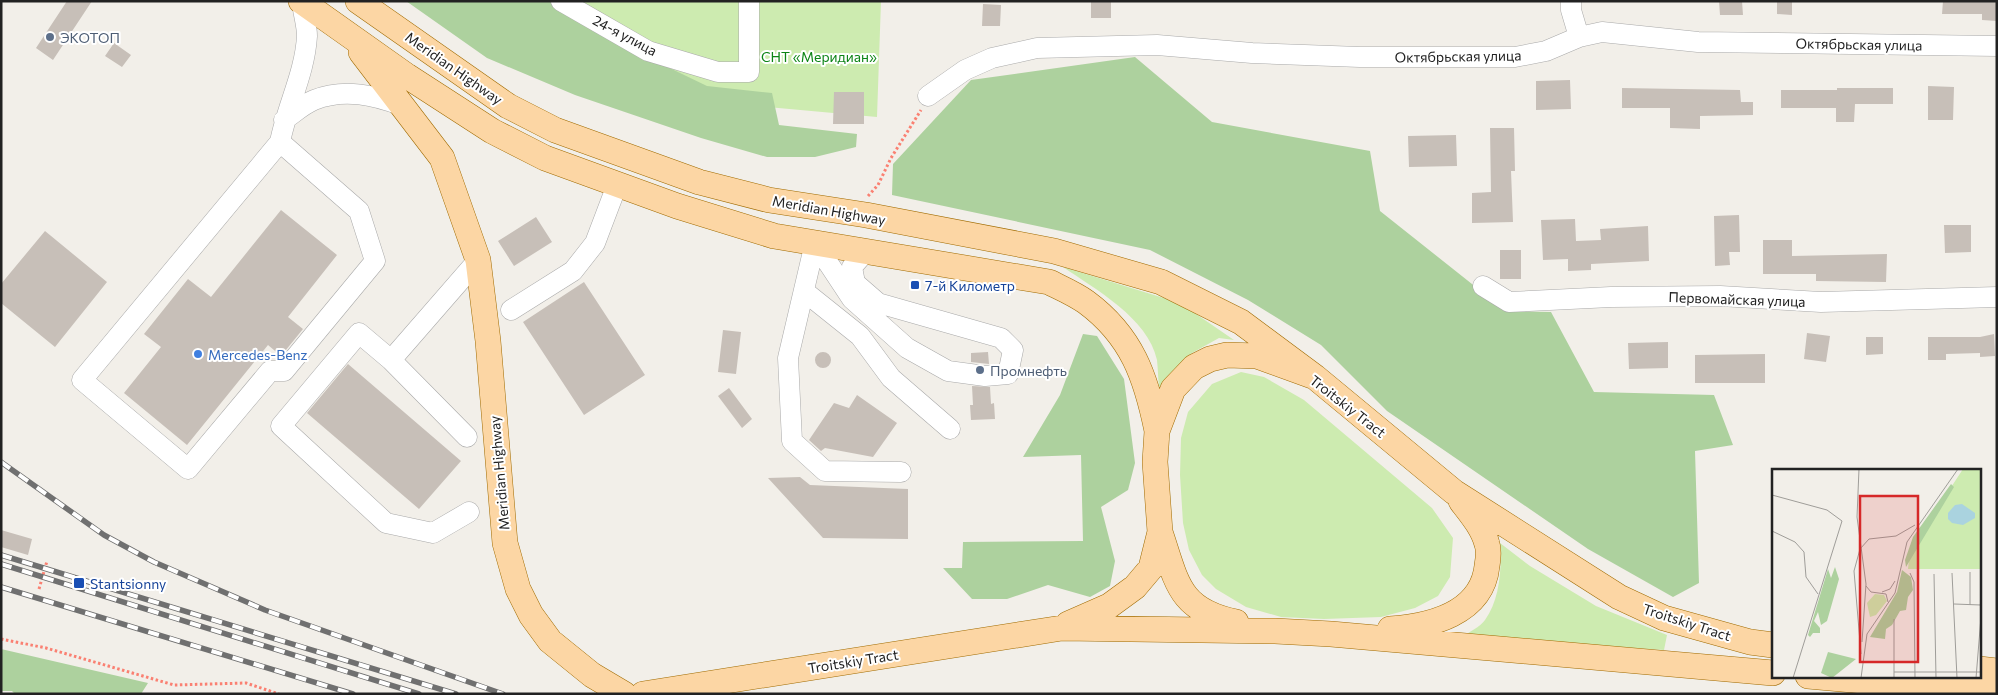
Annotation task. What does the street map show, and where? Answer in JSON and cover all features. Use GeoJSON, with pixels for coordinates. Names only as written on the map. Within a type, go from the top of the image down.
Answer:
{"type":"FeatureCollection","features":[{"type":"Feature","properties":{"kind":"main road","name":"Meridian Highway"},"geometry":{"type":"LineString","coordinates":[[301,1],[407,76],[492,130],[545,158],[617,185],[774,236],[867,250],[1048,282],[1086,302],[1120,332],[1134,355],[1149,391],[1157,431]]}},
{"type":"Feature","properties":{"kind":"main road","name":"Meridian Highway"},"geometry":{"type":"LineString","coordinates":[[358,1],[508,106],[555,130],[699,182],[769,200],[853,213],[1054,251],[1161,282],[1241,322],[1315,377]]}},
{"type":"Feature","properties":{"kind":"main road","name":"Meridian Highway"},"geometry":{"type":"LineString","coordinates":[[346,33],[442,158],[478,260],[488,341],[505,543],[518,589],[531,615],[550,641],[592,675],[624,694]]}},
{"type":"Feature","properties":{"kind":"main road","name":"Troitskiy Tract"},"geometry":{"type":"LineString","coordinates":[[1062,628],[1109,606],[1135,587],[1151,568],[1160,532],[1155,462],[1157,431],[1173,389],[1194,367],[1210,359],[1227,356],[1257,356],[1315,377],[1454,492],[1618,597],[1664,618],[1750,642],[1772,645]]}},
{"type":"Feature","properties":{"kind":"main road"},"geometry":{"type":"LineString","coordinates":[[1331,634],[1418,627],[1444,618],[1465,607],[1479,593],[1486,577],[1488,544],[1476,520],[1454,492]]}},
{"type":"Feature","properties":{"kind":"main road"},"geometry":{"type":"LineString","coordinates":[[1160,532],[1176,577],[1186,598],[1202,611],[1221,619],[1275,631]]}},
{"type":"Feature","properties":{"kind":"main road","name":"Troitskiy Tract"},"geometry":{"type":"LineString","coordinates":[[644,694],[1062,628],[1275,631],[1331,634],[1772,673]]}},
{"type":"Feature","properties":{"kind":"main road"},"geometry":{"type":"LineString","coordinates":[[1980,669],[1997,670]]}},
{"type":"Feature","properties":{"kind":"main road"},"geometry":{"type":"LineString","coordinates":[[1829,678],[1948,691],[1997,693]]}},
{"type":"Feature","properties":{"kind":"main road"},"geometry":{"type":"LineString","coordinates":[[1806,694],[1893,684]]}},
{"type":"Feature","properties":{"kind":"street"},"geometry":{"type":"LineString","coordinates":[[280,142],[359,211],[375,261],[284,371],[270,370],[188,469],[82,380],[280,142],[284,120],[303,68],[307,34],[301,1]]}},
{"type":"Feature","properties":{"kind":"street","name":"24-я улица"},"geometry":{"type":"LineString","coordinates":[[561,1],[584,7],[648,50],[718,72],[749,72],[749,1]]}},
{"type":"Feature","properties":{"kind":"street"},"geometry":{"type":"LineString","coordinates":[[1571,1],[1571,10],[1579,37]]}},
{"type":"Feature","properties":{"kind":"street","name":"Октябрьская улица"},"geometry":{"type":"LineString","coordinates":[[928,96],[965,70],[992,58],[1037,48],[1157,45],[1252,53],[1360,57],[1515,57],[1546,51],[1579,37],[1602,32],[1698,42],[1997,46]]}},
{"type":"Feature","properties":{"kind":"street"},"geometry":{"type":"LineString","coordinates":[[284,120],[313,100],[342,93],[377,97],[403,106]]}},
{"type":"Feature","properties":{"kind":"street"},"geometry":{"type":"LineString","coordinates":[[511,310],[573,271],[595,243],[617,185]]}},
{"type":"Feature","properties":{"kind":"street"},"geometry":{"type":"LineString","coordinates":[[815,243],[852,299],[907,348],[948,371],[985,376],[1008,374],[1012,350],[1001,338],[878,303],[855,283],[852,267],[867,250]]}},
{"type":"Feature","properties":{"kind":"street"},"geometry":{"type":"LineString","coordinates":[[815,243],[788,358],[792,441],[825,470],[901,472]]}},
{"type":"Feature","properties":{"kind":"street"},"geometry":{"type":"LineString","coordinates":[[391,360],[478,260]]}},
{"type":"Feature","properties":{"kind":"street","name":"Первомайская улица"},"geometry":{"type":"LineString","coordinates":[[1483,286],[1509,302],[1720,296],[1821,302],[1997,297]]}},
{"type":"Feature","properties":{"kind":"street"},"geometry":{"type":"LineString","coordinates":[[805,292],[860,336],[891,378],[950,429]]}},
{"type":"Feature","properties":{"kind":"street"},"geometry":{"type":"LineString","coordinates":[[467,437],[391,360],[359,333],[281,426],[386,523],[433,532],[469,512]]}},
{"type":"Feature","properties":{"kind":"path"},"geometry":{"type":"LineString","coordinates":[[853,213],[878,184],[891,158],[928,96]]}},
{"type":"Feature","properties":{"kind":"path"},"geometry":{"type":"LineString","coordinates":[[39,589],[47,561]]}},
{"type":"Feature","properties":{"kind":"path"},"geometry":{"type":"LineString","coordinates":[[1,639],[46,648],[174,685],[246,683],[279,694]]}},
{"type":"Feature","properties":{"kind":"green space"},"geometry":{"type":"Polygon","coordinates":[[[406,1],[562,1],[653,60],[707,86],[772,93],[779,125],[857,134],[856,147],[815,157],[767,157],[701,138],[575,95],[487,58],[406,1]]]}},
{"type":"Feature","properties":{"kind":"green space","name":"СНТ «Меридиан»"},"geometry":{"type":"Polygon","coordinates":[[[505,1],[881,1],[877,117],[648,96],[505,1]]]}},
{"type":"Feature","properties":{"kind":"green space"},"geometry":{"type":"Polygon","coordinates":[[[1135,57],[1212,122],[1370,151],[1380,211],[1506,311],[1551,312],[1594,392],[1714,395],[1733,445],[1695,451],[1699,583],[1673,597],[1588,549],[1387,411],[1321,345],[1248,300],[1150,250],[892,195],[893,164],[971,80],[1135,57]]]}},
{"type":"Feature","properties":{"kind":"green space"},"geometry":{"type":"Polygon","coordinates":[[[1063,267],[1180,303],[1234,340],[1219,338],[1192,353],[1159,387],[1157,360],[1152,345],[1143,331],[1119,306],[1063,267]]]}},
{"type":"Feature","properties":{"kind":"green space"},"geometry":{"type":"Polygon","coordinates":[[[1083,334],[1097,336],[1124,379],[1135,463],[1128,490],[1101,507],[1115,561],[1110,586],[1090,597],[1048,585],[1007,599],[972,599],[943,568],[962,568],[963,542],[1083,541],[1081,455],[1023,457],[1060,395],[1083,334]]]}},
{"type":"Feature","properties":{"kind":"green space"},"geometry":{"type":"Polygon","coordinates":[[[1241,372],[1264,377],[1304,400],[1432,508],[1453,538],[1450,577],[1438,596],[1415,608],[1381,617],[1324,619],[1281,617],[1246,607],[1216,589],[1202,575],[1189,550],[1183,523],[1180,475],[1181,438],[1188,412],[1212,384],[1241,372]]]}},
{"type":"Feature","properties":{"kind":"green space"},"geometry":{"type":"Polygon","coordinates":[[[1500,543],[1530,566],[1596,606],[1667,635],[1664,650],[1462,637],[1483,623],[1494,603],[1500,573],[1500,543]]]}},
{"type":"Feature","properties":{"kind":"green space"},"geometry":{"type":"Polygon","coordinates":[[[1,649],[148,683],[141,694],[15,694],[12,691],[1,691],[1,649]]]}},
{"type":"Feature","properties":{"kind":"building"},"geometry":{"type":"Polygon","coordinates":[[[67,1],[92,1],[53,60],[36,48],[67,1]]]}},
{"type":"Feature","properties":{"kind":"building"},"geometry":{"type":"Polygon","coordinates":[[[1091,1],[1111,1],[1111,18],[1091,18],[1091,1]]]}},
{"type":"Feature","properties":{"kind":"building"},"geometry":{"type":"Polygon","coordinates":[[[1719,1],[1742,1],[1743,15],[1720,15],[1719,1]]]}},
{"type":"Feature","properties":{"kind":"building"},"geometry":{"type":"Polygon","coordinates":[[[1777,1],[1792,1],[1792,15],[1777,14],[1777,1]]]}},
{"type":"Feature","properties":{"kind":"building"},"geometry":{"type":"Polygon","coordinates":[[[1943,1],[1997,1],[1997,21],[1982,20],[1982,14],[1942,14],[1943,1]]]}},
{"type":"Feature","properties":{"kind":"building"},"geometry":{"type":"Polygon","coordinates":[[[983,4],[1001,5],[1000,26],[982,26],[983,4]]]}},
{"type":"Feature","properties":{"kind":"building"},"geometry":{"type":"Polygon","coordinates":[[[114,43],[131,55],[122,67],[105,56],[114,43]]]}},
{"type":"Feature","properties":{"kind":"building"},"geometry":{"type":"Polygon","coordinates":[[[1570,80],[1571,109],[1536,110],[1536,81],[1570,80]]]}},
{"type":"Feature","properties":{"kind":"building"},"geometry":{"type":"Polygon","coordinates":[[[1928,86],[1954,87],[1953,120],[1928,120],[1928,86]]]}},
{"type":"Feature","properties":{"kind":"building"},"geometry":{"type":"Polygon","coordinates":[[[1622,88],[1740,90],[1741,102],[1753,102],[1753,115],[1700,116],[1700,129],[1670,128],[1670,108],[1622,108],[1622,88]]]}},
{"type":"Feature","properties":{"kind":"building"},"geometry":{"type":"Polygon","coordinates":[[[1837,88],[1893,88],[1893,104],[1855,104],[1854,122],[1836,122],[1836,108],[1781,108],[1781,90],[1837,90],[1837,88]]]}},
{"type":"Feature","properties":{"kind":"building"},"geometry":{"type":"Polygon","coordinates":[[[834,92],[864,92],[864,124],[833,124],[834,92]]]}},
{"type":"Feature","properties":{"kind":"building"},"geometry":{"type":"Polygon","coordinates":[[[1490,128],[1514,128],[1515,171],[1511,171],[1513,222],[1472,223],[1472,193],[1491,192],[1490,128]]]}},
{"type":"Feature","properties":{"kind":"building"},"geometry":{"type":"Polygon","coordinates":[[[1456,135],[1457,166],[1409,167],[1408,136],[1456,135]]]}},
{"type":"Feature","properties":{"kind":"building"},"geometry":{"type":"Polygon","coordinates":[[[281,210],[337,255],[288,317],[303,329],[281,356],[268,345],[187,445],[124,393],[161,347],[144,334],[188,279],[211,297],[281,210]]]}},
{"type":"Feature","properties":{"kind":"building"},"geometry":{"type":"Polygon","coordinates":[[[1739,215],[1740,252],[1729,252],[1730,265],[1715,266],[1714,216],[1739,215]]]}},
{"type":"Feature","properties":{"kind":"building"},"geometry":{"type":"Polygon","coordinates":[[[536,217],[552,242],[514,266],[498,241],[536,217]]]}},
{"type":"Feature","properties":{"kind":"building"},"geometry":{"type":"Polygon","coordinates":[[[1575,219],[1576,241],[1601,240],[1600,229],[1648,226],[1649,261],[1591,264],[1591,270],[1568,271],[1568,259],[1543,260],[1541,220],[1575,219]]]}},
{"type":"Feature","properties":{"kind":"building"},"geometry":{"type":"Polygon","coordinates":[[[1944,225],[1971,225],[1971,252],[1945,253],[1944,225]]]}},
{"type":"Feature","properties":{"kind":"building"},"geometry":{"type":"Polygon","coordinates":[[[45,231],[107,282],[55,347],[1,303],[1,284],[45,231]]]}},
{"type":"Feature","properties":{"kind":"building"},"geometry":{"type":"Polygon","coordinates":[[[1763,240],[1792,240],[1792,256],[1887,254],[1886,282],[1816,281],[1816,274],[1763,274],[1763,240]]]}},
{"type":"Feature","properties":{"kind":"building"},"geometry":{"type":"Polygon","coordinates":[[[1500,250],[1521,250],[1521,279],[1500,279],[1500,250]]]}},
{"type":"Feature","properties":{"kind":"building"},"geometry":{"type":"Polygon","coordinates":[[[584,282],[645,375],[584,415],[523,322],[584,282]]]}},
{"type":"Feature","properties":{"kind":"building"},"geometry":{"type":"Polygon","coordinates":[[[723,330],[741,332],[736,374],[718,372],[723,330]]]}},
{"type":"Feature","properties":{"kind":"building"},"geometry":{"type":"Polygon","coordinates":[[[1807,333],[1830,336],[1826,362],[1804,359],[1807,333]]]}},
{"type":"Feature","properties":{"kind":"building"},"geometry":{"type":"Polygon","coordinates":[[[1994,334],[1995,356],[1980,357],[1980,353],[1946,354],[1946,360],[1928,360],[1928,337],[1980,337],[1994,334]]]}},
{"type":"Feature","properties":{"kind":"building"},"geometry":{"type":"Polygon","coordinates":[[[1866,337],[1883,337],[1883,354],[1866,355],[1866,337]]]}},
{"type":"Feature","properties":{"kind":"building"},"geometry":{"type":"Polygon","coordinates":[[[1668,342],[1668,368],[1629,369],[1628,343],[1668,342]]]}},
{"type":"Feature","properties":{"kind":"building"},"geometry":{"type":"Polygon","coordinates":[[[823,352],[829,354],[831,360],[829,366],[823,368],[817,366],[815,360],[817,354],[823,352]]]}},
{"type":"Feature","properties":{"kind":"building"},"geometry":{"type":"Polygon","coordinates":[[[988,352],[989,364],[971,362],[971,353],[988,352]]]}},
{"type":"Feature","properties":{"kind":"building"},"geometry":{"type":"Polygon","coordinates":[[[1765,354],[1765,383],[1695,383],[1695,355],[1765,354]]]}},
{"type":"Feature","properties":{"kind":"building"},"geometry":{"type":"Polygon","coordinates":[[[348,364],[461,461],[419,509],[307,413],[348,364]]]}},
{"type":"Feature","properties":{"kind":"building"},"geometry":{"type":"Polygon","coordinates":[[[972,386],[990,387],[991,404],[994,403],[995,419],[971,420],[970,405],[973,405],[972,386]]]}},
{"type":"Feature","properties":{"kind":"building"},"geometry":{"type":"Polygon","coordinates":[[[729,388],[752,419],[742,428],[718,396],[729,388]]]}},
{"type":"Feature","properties":{"kind":"building"},"geometry":{"type":"Polygon","coordinates":[[[857,395],[897,423],[873,457],[825,448],[821,451],[809,440],[834,403],[849,408],[857,395]]]}},
{"type":"Feature","properties":{"kind":"building"},"geometry":{"type":"Polygon","coordinates":[[[800,477],[810,485],[908,489],[908,539],[823,538],[768,478],[800,477]]]}},
{"type":"Feature","properties":{"kind":"building"},"geometry":{"type":"Polygon","coordinates":[[[1,530],[32,539],[28,555],[1,547],[1,530]]]}},
{"type":"Feature","properties":{"kind":"railway"},"geometry":{"type":"LineString","coordinates":[[1,462],[104,535],[154,562],[265,610],[503,694]]}},
{"type":"Feature","properties":{"kind":"railway"},"geometry":{"type":"LineString","coordinates":[[1,555],[456,694]]}},
{"type":"Feature","properties":{"kind":"railway"},"geometry":{"type":"LineString","coordinates":[[1,564],[419,694]]}},
{"type":"Feature","properties":{"kind":"railway"},"geometry":{"type":"LineString","coordinates":[[1,587],[353,694]]}},
{"type":"Feature","properties":{"kind":"place","name":"ЭКОТОП"},"geometry":{"type":"Point","coordinates":[50,37]}},
{"type":"Feature","properties":{"kind":"place","name":"7-й Километр"},"geometry":{"type":"Point","coordinates":[915,285]}},
{"type":"Feature","properties":{"kind":"place","name":"Mercedes-Benz"},"geometry":{"type":"Point","coordinates":[198,354]}},
{"type":"Feature","properties":{"kind":"place","name":"Промнефть"},"geometry":{"type":"Point","coordinates":[980,370]}},
{"type":"Feature","properties":{"kind":"place","name":"Stantsionny"},"geometry":{"type":"Point","coordinates":[79,583]}}]}
